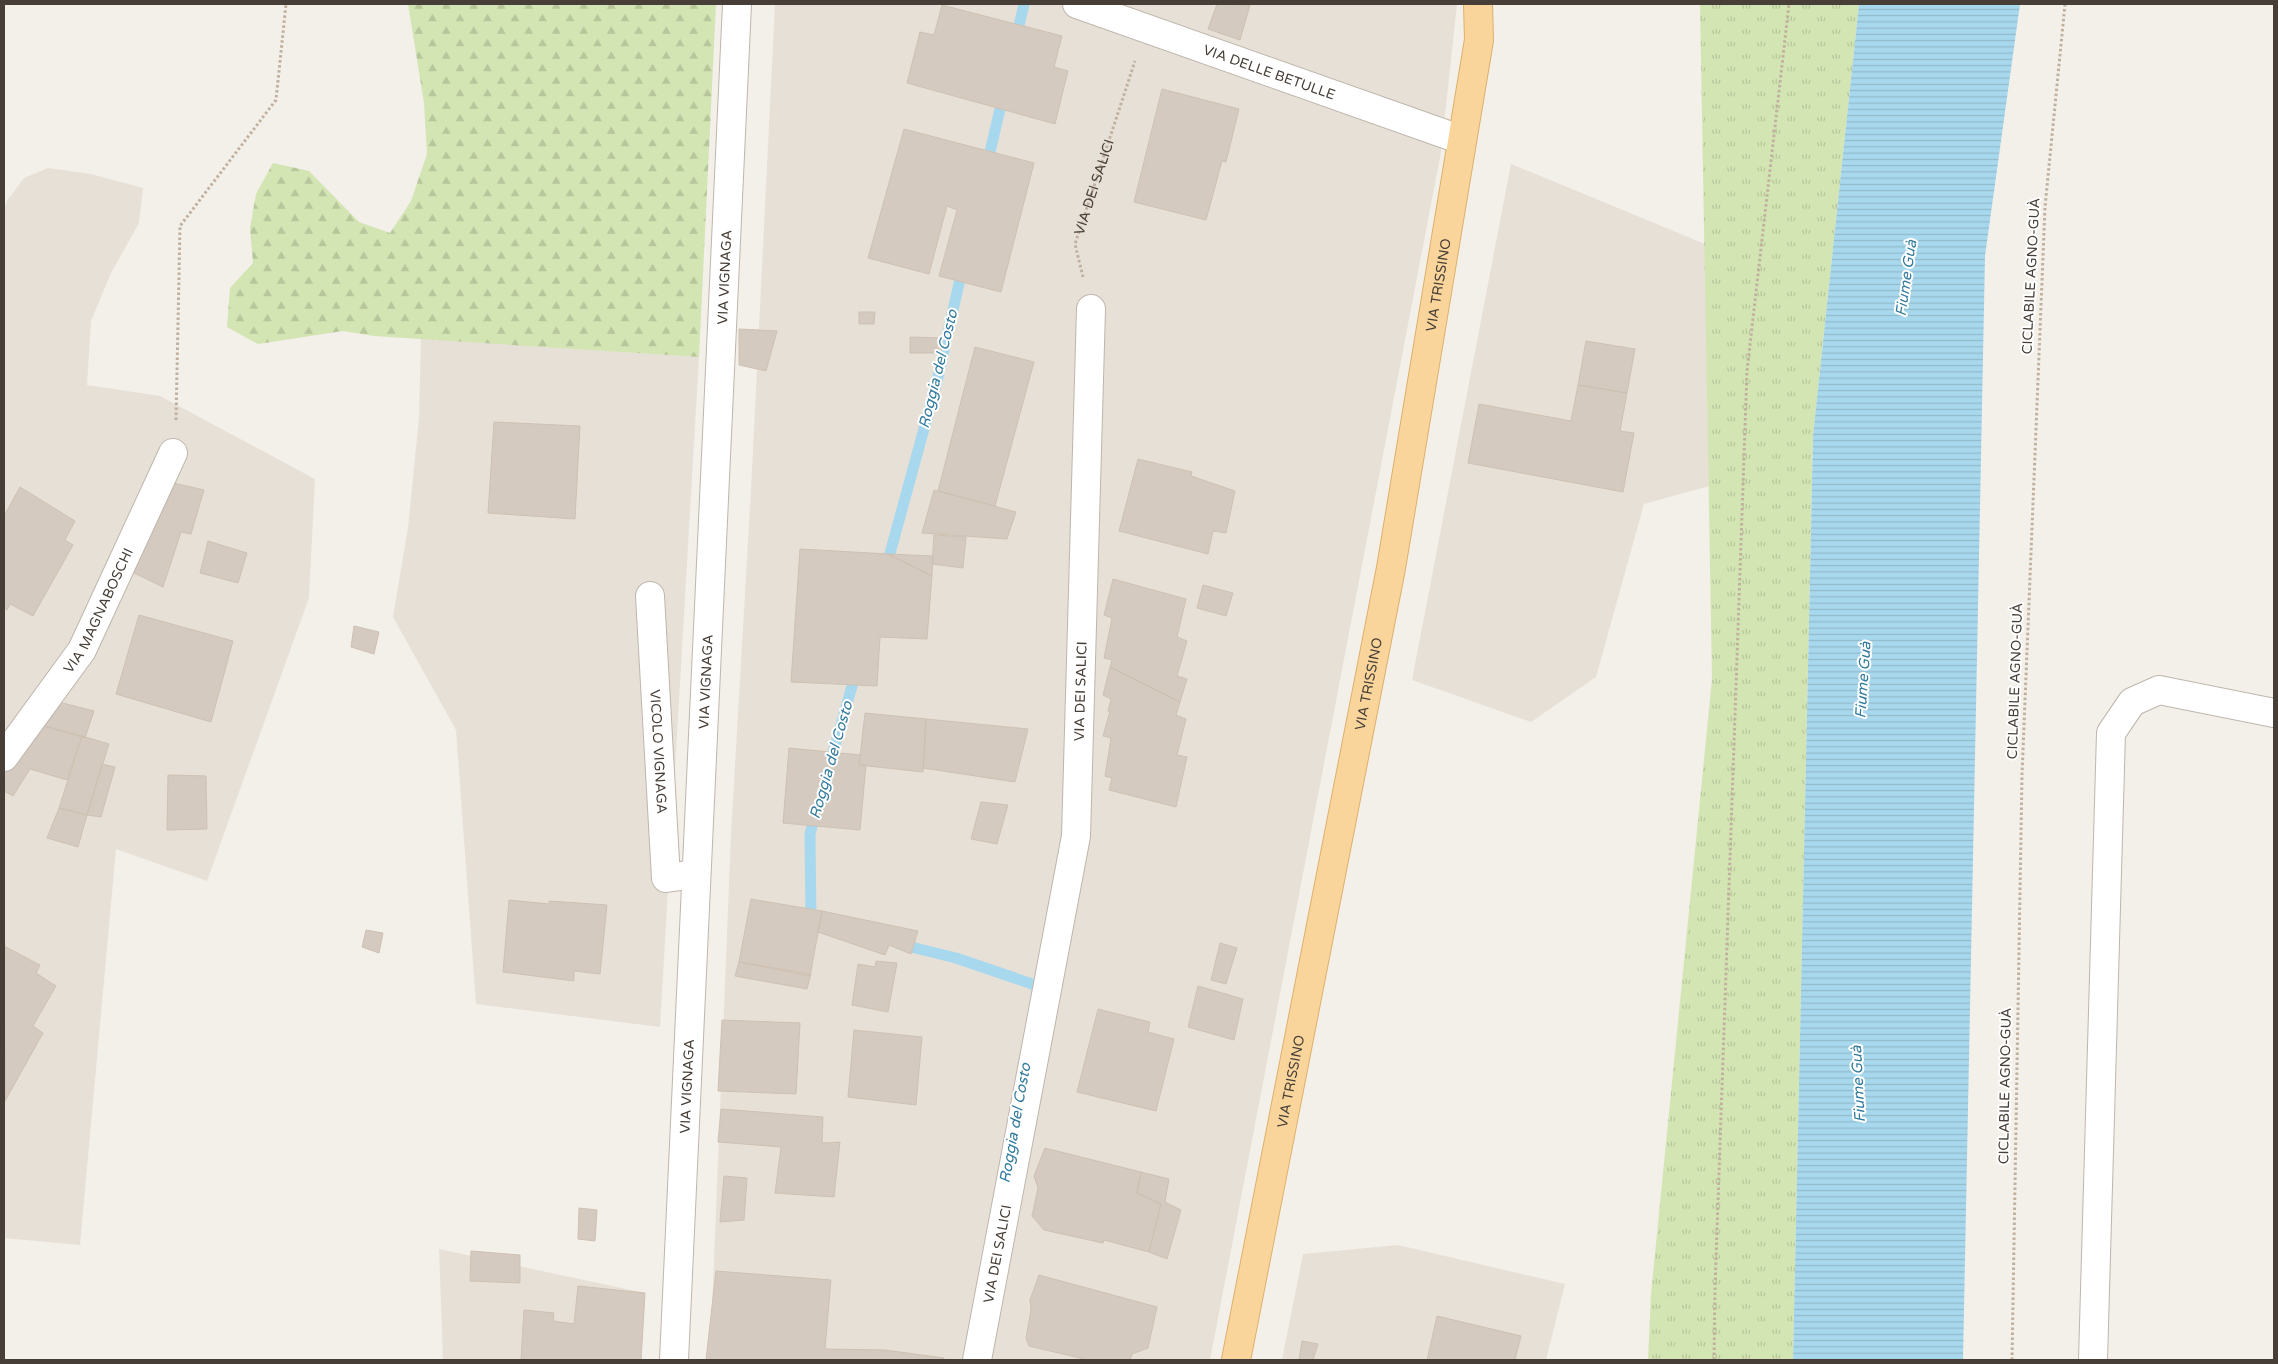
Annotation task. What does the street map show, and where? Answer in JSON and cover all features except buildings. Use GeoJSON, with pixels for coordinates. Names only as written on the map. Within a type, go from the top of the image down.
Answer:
{"type":"FeatureCollection","features":[{"type":"Feature","properties":{"kind":"main road","name":"VIA TRISSINO"},"geometry":{"type":"LineString","coordinates":[[1236,1360],[1391,568],[1479,40],[1478,4]]}},
{"type":"Feature","properties":{"kind":"street","name":"VIA VIGNAGA"},"geometry":{"type":"LineString","coordinates":[[674,1360],[737,4]]}},
{"type":"Feature","properties":{"kind":"street","name":"VIA DELLE BETULLE"},"geometry":{"type":"LineString","coordinates":[[1077,4],[1462,140]]}},
{"type":"Feature","properties":{"kind":"street","name":"VIA DEI SALICI"},"geometry":{"type":"LineString","coordinates":[[977,1360],[1076,836],[1091,309]]}},
{"type":"Feature","properties":{"kind":"street","name":"VIA MAGNABOSCHI"},"geometry":{"type":"LineString","coordinates":[[4,757],[82,650],[173,453]]}},
{"type":"Feature","properties":{"kind":"street","name":"VICOLO VIGNAGA"},"geometry":{"type":"LineString","coordinates":[[650,596],[666,878],[696,874]]}},
{"type":"Feature","properties":{"kind":"street"},"geometry":{"type":"LineString","coordinates":[[2093,1360],[2111,733],[2132,702],[2159,690],[2274,713]]}},
{"type":"Feature","properties":{"kind":"path"},"geometry":{"type":"LineString","coordinates":[[173,453],[175,445],[180,226],[276,100],[286,4]]}},
{"type":"Feature","properties":{"kind":"path"},"geometry":{"type":"LineString","coordinates":[[1714,1360],[1715,1278],[1746,371],[1790,4]]}},
{"type":"Feature","properties":{"kind":"path","name":"CICLABILE AGNO-GUÀ"},"geometry":{"type":"LineString","coordinates":[[2012,1360],[2023,755],[2045,207],[2065,4]]}},
{"type":"Feature","properties":{"kind":"path","name":"VIA DEI SALICI"},"geometry":{"type":"LineString","coordinates":[[1091,309],[1075,244],[1146,28]]}},
{"type":"Feature","properties":{"kind":"shaded area"},"geometry":{"type":"Polygon","coordinates":[[[775,4],[1457,4],[1441,152],[1210,1360],[710,1360],[731,834],[751,490],[775,4]]]}},
{"type":"Feature","properties":{"kind":"shaded area"},"geometry":{"type":"Polygon","coordinates":[[[1511,164],[1705,244],[1709,486],[1644,504],[1596,677],[1531,722],[1412,680],[1511,164]]]}},
{"type":"Feature","properties":{"kind":"shaded area"},"geometry":{"type":"Polygon","coordinates":[[[48,168],[91,174],[143,188],[139,223],[111,273],[91,321],[87,385],[160,396],[315,479],[309,598],[207,881],[116,849],[80,1245],[4,1238],[4,210],[7,201],[24,178],[48,168]]]}},
{"type":"Feature","properties":{"kind":"shaded area"},"geometry":{"type":"Polygon","coordinates":[[[421,338],[699,357],[660,1027],[476,1004],[456,730],[393,617],[408,528],[419,418],[421,338]]]}},
{"type":"Feature","properties":{"kind":"shaded area"},"geometry":{"type":"Polygon","coordinates":[[[1398,1245],[1565,1284],[1546,1360],[1282,1360],[1303,1254],[1398,1245]]]}},
{"type":"Feature","properties":{"kind":"shaded area"},"geometry":{"type":"Polygon","coordinates":[[[439,1249],[645,1293],[641,1360],[443,1360],[439,1249]]]}},
{"type":"Feature","properties":{"kind":"green space"},"geometry":{"type":"Polygon","coordinates":[[[408,4],[716,4],[699,357],[374,336],[343,331],[258,344],[227,327],[230,288],[253,263],[250,228],[256,194],[273,163],[309,171],[359,222],[390,233],[411,201],[427,154],[424,103],[408,4]]]}},
{"type":"Feature","properties":{"kind":"green space"},"geometry":{"type":"Polygon","coordinates":[[[1700,4],[1859,4],[1813,436],[1793,1360],[1648,1360],[1651,1294],[1712,679],[1700,4]]]}},
{"type":"Feature","properties":{"kind":"water","name":"Fiume Guà"},"geometry":{"type":"Polygon","coordinates":[[[1859,4],[2020,4],[1985,256],[1963,1360],[1793,1360],[1813,436],[1859,4]]]}},
{"type":"Feature","properties":{"kind":"waterway","name":"Roggia del Costo"},"geometry":{"type":"LineString","coordinates":[[1016,39],[1024,4]]}},
{"type":"Feature","properties":{"kind":"waterway","name":"Roggia del Costo"},"geometry":{"type":"LineString","coordinates":[[987,165],[1003,96]]}},
{"type":"Feature","properties":{"kind":"waterway","name":"Roggia del Costo"},"geometry":{"type":"LineString","coordinates":[[886,568],[937,381],[963,266]]}},
{"type":"Feature","properties":{"kind":"waterway","name":"Roggia del Costo"},"geometry":{"type":"LineString","coordinates":[[829,767],[856,672]]}},
{"type":"Feature","properties":{"kind":"waterway","name":"Roggia del Costo"},"geometry":{"type":"LineString","coordinates":[[813,922],[811,922],[810,834],[816,811]]}},
{"type":"Feature","properties":{"kind":"waterway","name":"Roggia del Costo"},"geometry":{"type":"LineString","coordinates":[[899,944],[956,958],[1038,986],[1036,997]]}}]}
